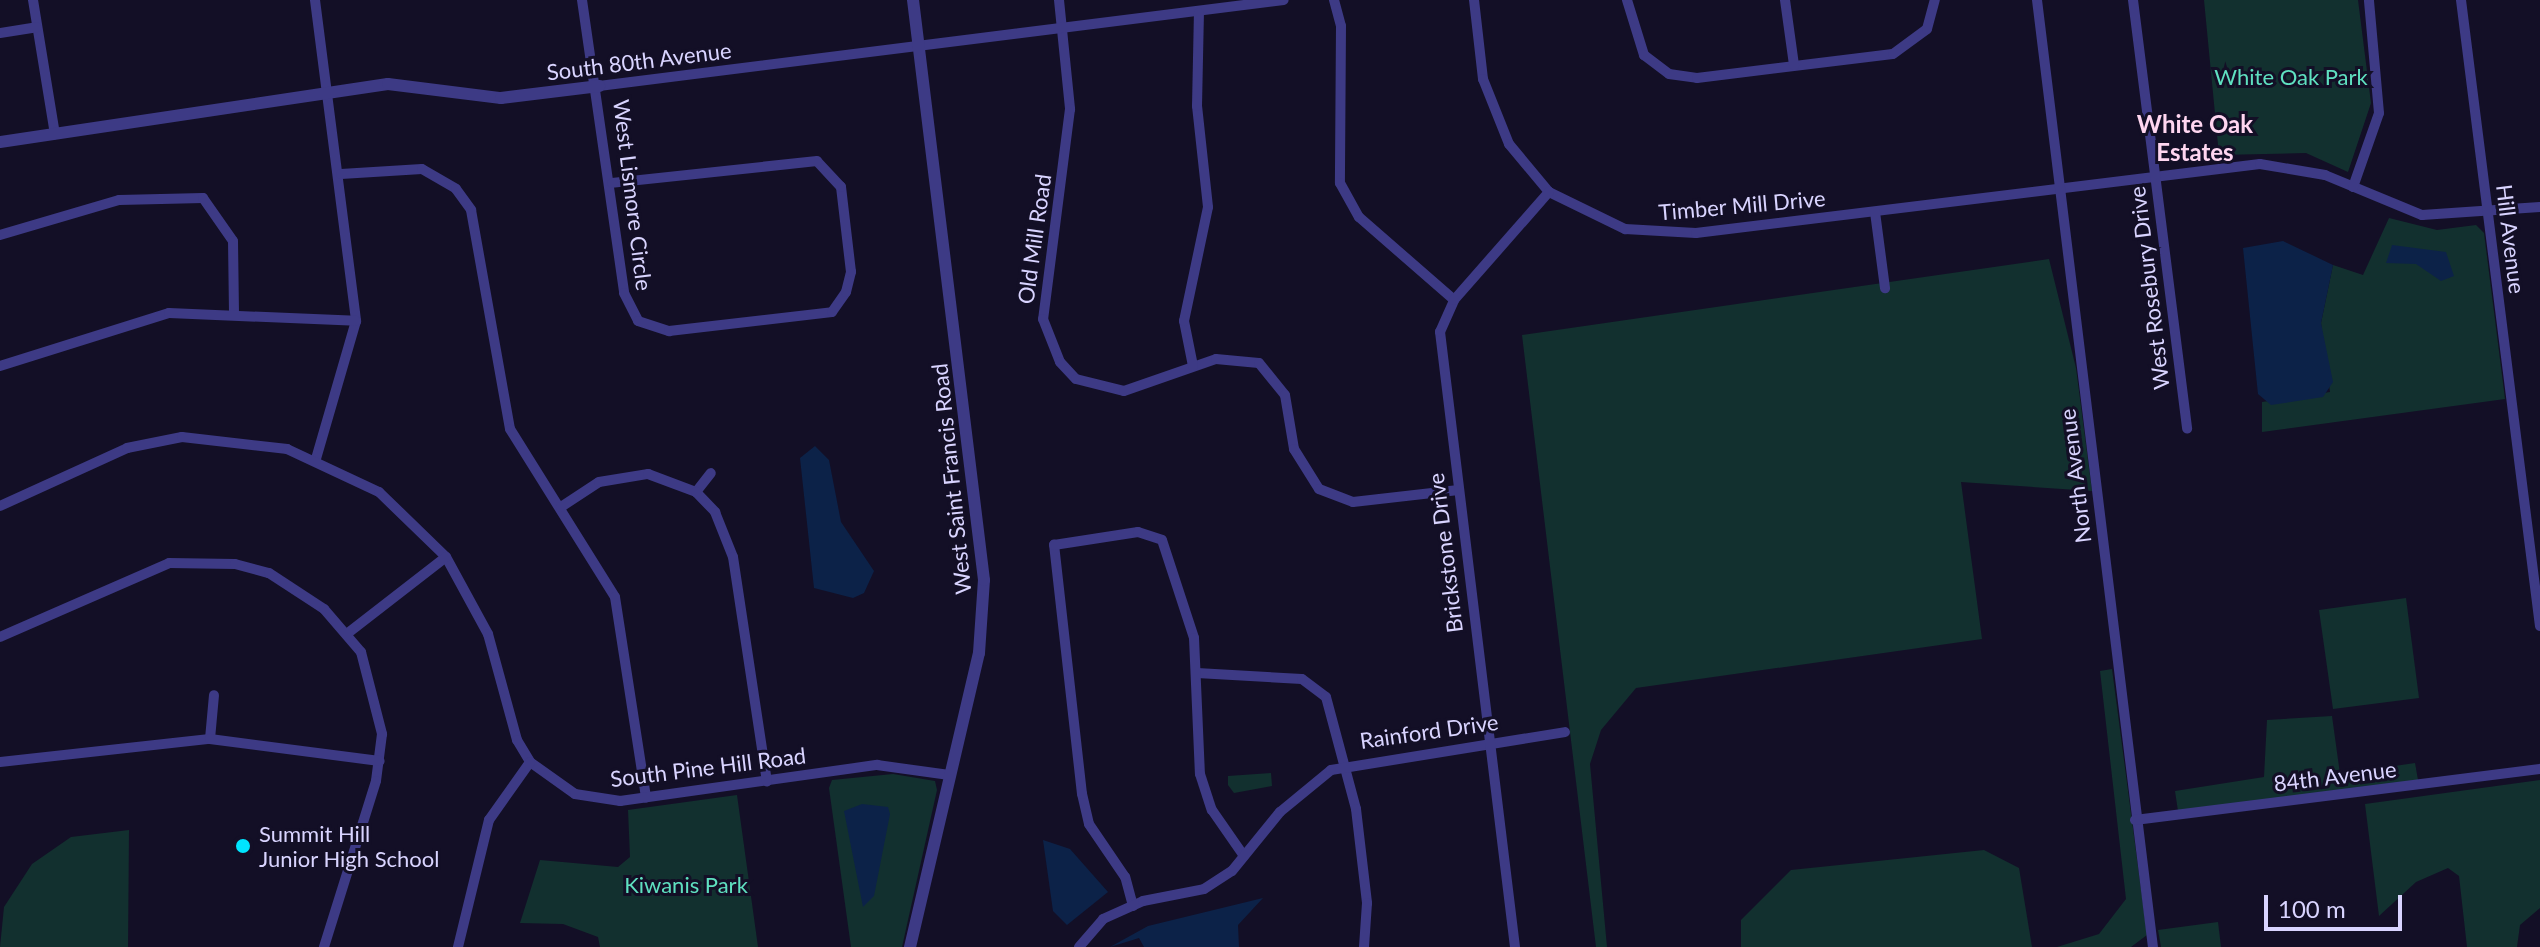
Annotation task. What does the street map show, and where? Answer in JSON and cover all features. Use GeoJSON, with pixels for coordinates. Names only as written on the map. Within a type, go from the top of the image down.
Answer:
{"type":"FeatureCollection","features":[{"type":"Feature","properties":{"kind":"street"},"geometry":{"type":"LineString","coordinates":[[33,0],[55,134]]}},
{"type":"Feature","properties":{"kind":"street"},"geometry":{"type":"LineString","coordinates":[[315,0],[341,174],[356,321],[352,356],[316,459]]}},
{"type":"Feature","properties":{"kind":"street","name":"West Lismore Circle"},"geometry":{"type":"LineString","coordinates":[[582,0],[599,86],[626,302],[644,326],[669,331],[832,312],[851,272],[841,187],[817,161],[612,183]]}},
{"type":"Feature","properties":{"kind":"street","name":"West Saint Francis Road"},"geometry":{"type":"LineString","coordinates":[[910,947],[979,653],[984,580],[913,0]]}},
{"type":"Feature","properties":{"kind":"street","name":"Old Mill Road"},"geometry":{"type":"LineString","coordinates":[[1059,0],[1070,109],[1044,292],[1049,341],[1076,379],[1102,388],[1148,387],[1193,366],[1235,357],[1276,378],[1301,465],[1336,499],[1458,490]]}},
{"type":"Feature","properties":{"kind":"street","name":"South 80th Avenue"},"geometry":{"type":"LineString","coordinates":[[0,142],[388,84],[501,98],[1063,31],[1284,0]]}},
{"type":"Feature","properties":{"kind":"street"},"geometry":{"type":"LineString","coordinates":[[1334,0],[1341,26],[1340,183],[1359,217],[1454,300]]}},
{"type":"Feature","properties":{"kind":"street","name":"Timber Mill Drive"},"geometry":{"type":"LineString","coordinates":[[1474,0],[1494,115],[1549,192],[1597,219],[1668,235],[2288,164],[2422,215],[2487,214],[2540,207]]}},
{"type":"Feature","properties":{"kind":"street"},"geometry":{"type":"LineString","coordinates":[[1627,0],[1639,48],[1669,74],[1697,78],[1901,50],[1927,29],[1935,0]]}},
{"type":"Feature","properties":{"kind":"street"},"geometry":{"type":"LineString","coordinates":[[1785,0],[1794,65]]}},
{"type":"Feature","properties":{"kind":"street","name":"North Avenue"},"geometry":{"type":"LineString","coordinates":[[2037,0],[2063,189],[2150,947]]}},
{"type":"Feature","properties":{"kind":"street","name":"West Rosebury Drive"},"geometry":{"type":"LineString","coordinates":[[2133,0],[2187,429]]}},
{"type":"Feature","properties":{"kind":"street"},"geometry":{"type":"LineString","coordinates":[[2353,187],[2379,113],[2369,0]]}},
{"type":"Feature","properties":{"kind":"street","name":"Hill Avenue"},"geometry":{"type":"LineString","coordinates":[[2461,0],[2540,626]]}},
{"type":"Feature","properties":{"kind":"street"},"geometry":{"type":"LineString","coordinates":[[1193,366],[1184,321],[1208,207],[1197,106],[1199,13]]}},
{"type":"Feature","properties":{"kind":"street"},"geometry":{"type":"LineString","coordinates":[[0,33],[37,27]]}},
{"type":"Feature","properties":{"kind":"street"},"geometry":{"type":"LineString","coordinates":[[341,174],[422,169],[456,189],[471,210],[502,406],[525,458],[561,507],[615,597],[646,798]]}},
{"type":"Feature","properties":{"kind":"street","name":"Brickstone Drive"},"geometry":{"type":"LineString","coordinates":[[1515,947],[1440,332],[1454,300],[1549,192]]}},
{"type":"Feature","properties":{"kind":"street"},"geometry":{"type":"LineString","coordinates":[[0,235],[119,200],[203,198],[233,241],[234,314]]}},
{"type":"Feature","properties":{"kind":"street"},"geometry":{"type":"LineString","coordinates":[[1875,212],[1885,288]]}},
{"type":"Feature","properties":{"kind":"street"},"geometry":{"type":"LineString","coordinates":[[0,366],[169,313],[356,321]]}},
{"type":"Feature","properties":{"kind":"street"},"geometry":{"type":"LineString","coordinates":[[0,506],[114,453],[182,437],[244,440],[316,459],[379,492],[446,557],[488,634],[530,762],[489,820],[458,947]]}},
{"type":"Feature","properties":{"kind":"street"},"geometry":{"type":"LineString","coordinates":[[696,492],[711,473]]}},
{"type":"Feature","properties":{"kind":"street"},"geometry":{"type":"LineString","coordinates":[[561,507],[625,475],[648,474],[696,492],[715,512],[733,557],[767,781]]}},
{"type":"Feature","properties":{"kind":"street"},"geometry":{"type":"LineString","coordinates":[[1133,906],[1125,877],[1089,824],[1082,794],[1054,545],[1138,532],[1162,540],[1187,606],[1197,673],[1200,774],[1212,810],[1244,856]]}},
{"type":"Feature","properties":{"kind":"street"},"geometry":{"type":"LineString","coordinates":[[348,633],[446,557]]}},
{"type":"Feature","properties":{"kind":"street"},"geometry":{"type":"LineString","coordinates":[[0,637],[145,571],[202,560],[293,585],[348,633],[371,677],[380,761],[324,947]]}},
{"type":"Feature","properties":{"kind":"street"},"geometry":{"type":"LineString","coordinates":[[1197,673],[1313,684],[1326,697],[1348,764],[1367,903],[1364,947]]}},
{"type":"Feature","properties":{"kind":"street"},"geometry":{"type":"LineString","coordinates":[[210,739],[214,695]]}},
{"type":"Feature","properties":{"kind":"street","name":"Rainford Drive"},"geometry":{"type":"LineString","coordinates":[[1079,947],[1103,919],[1133,906],[1204,889],[1244,856],[1312,781],[1348,764],[1565,732]]}},
{"type":"Feature","properties":{"kind":"street"},"geometry":{"type":"LineString","coordinates":[[0,762],[210,739],[380,761]]}},
{"type":"Feature","properties":{"kind":"street","name":"South Pine Hill Road"},"geometry":{"type":"LineString","coordinates":[[530,762],[575,794],[602,801],[646,798],[881,765],[949,775]]}},
{"type":"Feature","properties":{"kind":"street","name":"84th Avenue"},"geometry":{"type":"LineString","coordinates":[[2135,820],[2540,769]]}},
{"type":"Feature","properties":{"kind":"green space","name":"White Oak Park"},"geometry":{"type":"Polygon","coordinates":[[[2204,0],[2358,0],[2371,103],[2348,172],[2306,153],[2219,155],[2204,0]]]}},
{"type":"Feature","properties":{"kind":"green space"},"geometry":{"type":"Polygon","coordinates":[[[2389,218],[2437,230],[2476,225],[2484,233],[2505,399],[2262,432],[2262,402],[2330,392],[2321,323],[2333,265],[2363,275],[2389,218]]]}},
{"type":"Feature","properties":{"kind":"green space"},"geometry":{"type":"Polygon","coordinates":[[[2049,259],[2076,368],[2092,491],[1961,482],[1982,639],[1636,688],[1601,730],[1590,764],[1607,947],[1596,947],[1522,335],[2049,259]]]}},
{"type":"Feature","properties":{"kind":"green space"},"geometry":{"type":"Polygon","coordinates":[[[2406,598],[2419,698],[2333,709],[2319,610],[2406,598]]]}},
{"type":"Feature","properties":{"kind":"green space"},"geometry":{"type":"Polygon","coordinates":[[[2112,669],[2147,935],[2131,947],[2057,947],[2099,934],[2126,899],[2100,671],[2112,669]]]}},
{"type":"Feature","properties":{"kind":"green space"},"geometry":{"type":"Polygon","coordinates":[[[2332,716],[2340,774],[2415,763],[2418,780],[2178,811],[2175,791],[2264,777],[2267,720],[2332,716]]]}},
{"type":"Feature","properties":{"kind":"green space"},"geometry":{"type":"Polygon","coordinates":[[[1271,773],[1272,786],[1234,793],[1228,785],[1228,776],[1271,773]]]}},
{"type":"Feature","properties":{"kind":"green space"},"geometry":{"type":"Polygon","coordinates":[[[893,774],[935,781],[937,790],[902,947],[851,947],[829,788],[832,780],[893,774]]]}},
{"type":"Feature","properties":{"kind":"green space"},"geometry":{"type":"Polygon","coordinates":[[[2540,780],[2540,908],[2520,925],[2517,947],[2467,947],[2459,876],[2448,868],[2416,882],[2379,916],[2365,804],[2540,780]]]}},
{"type":"Feature","properties":{"kind":"green space","name":"Kiwanis Park"},"geometry":{"type":"Polygon","coordinates":[[[737,795],[758,947],[600,947],[598,937],[563,924],[520,923],[540,860],[618,867],[630,857],[628,810],[737,795]]]}},
{"type":"Feature","properties":{"kind":"green space"},"geometry":{"type":"Polygon","coordinates":[[[129,830],[128,947],[0,947],[4,907],[32,864],[71,837],[129,830]]]}},
{"type":"Feature","properties":{"kind":"green space"},"geometry":{"type":"Polygon","coordinates":[[[1984,850],[2019,868],[2032,947],[1741,947],[1741,920],[1791,870],[1984,850]]]}},
{"type":"Feature","properties":{"kind":"green space"},"geometry":{"type":"Polygon","coordinates":[[[2218,922],[2221,947],[2161,947],[2158,930],[2218,922]]]}},
{"type":"Feature","properties":{"kind":"water"},"geometry":{"type":"Polygon","coordinates":[[[2283,241],[2333,265],[2321,323],[2333,382],[2323,397],[2271,405],[2258,394],[2243,248],[2283,241]]]}},
{"type":"Feature","properties":{"kind":"water"},"geometry":{"type":"Polygon","coordinates":[[[2392,245],[2446,252],[2454,276],[2441,281],[2416,264],[2386,263],[2392,245]]]}},
{"type":"Feature","properties":{"kind":"water"},"geometry":{"type":"Polygon","coordinates":[[[815,446],[829,460],[841,522],[874,571],[864,593],[853,598],[814,588],[800,458],[815,446]]]}},
{"type":"Feature","properties":{"kind":"water"},"geometry":{"type":"Polygon","coordinates":[[[862,804],[888,807],[890,814],[874,896],[863,907],[844,811],[862,804]]]}},
{"type":"Feature","properties":{"kind":"water"},"geometry":{"type":"Polygon","coordinates":[[[1043,840],[1070,849],[1108,892],[1067,925],[1053,911],[1043,840]]]}},
{"type":"Feature","properties":{"kind":"water"},"geometry":{"type":"Polygon","coordinates":[[[1263,898],[1238,925],[1239,947],[1144,947],[1139,938],[1110,947],[1148,926],[1263,898]]]}},
{"type":"Feature","properties":{"kind":"place","name":"Summit Hill Junior High School"},"geometry":{"type":"Point","coordinates":[243,846]}},
{"type":"Feature","properties":{"kind":"district","name":"White Oak Estates"},"geometry":{"type":"Point","coordinates":[2195,138]}}]}
